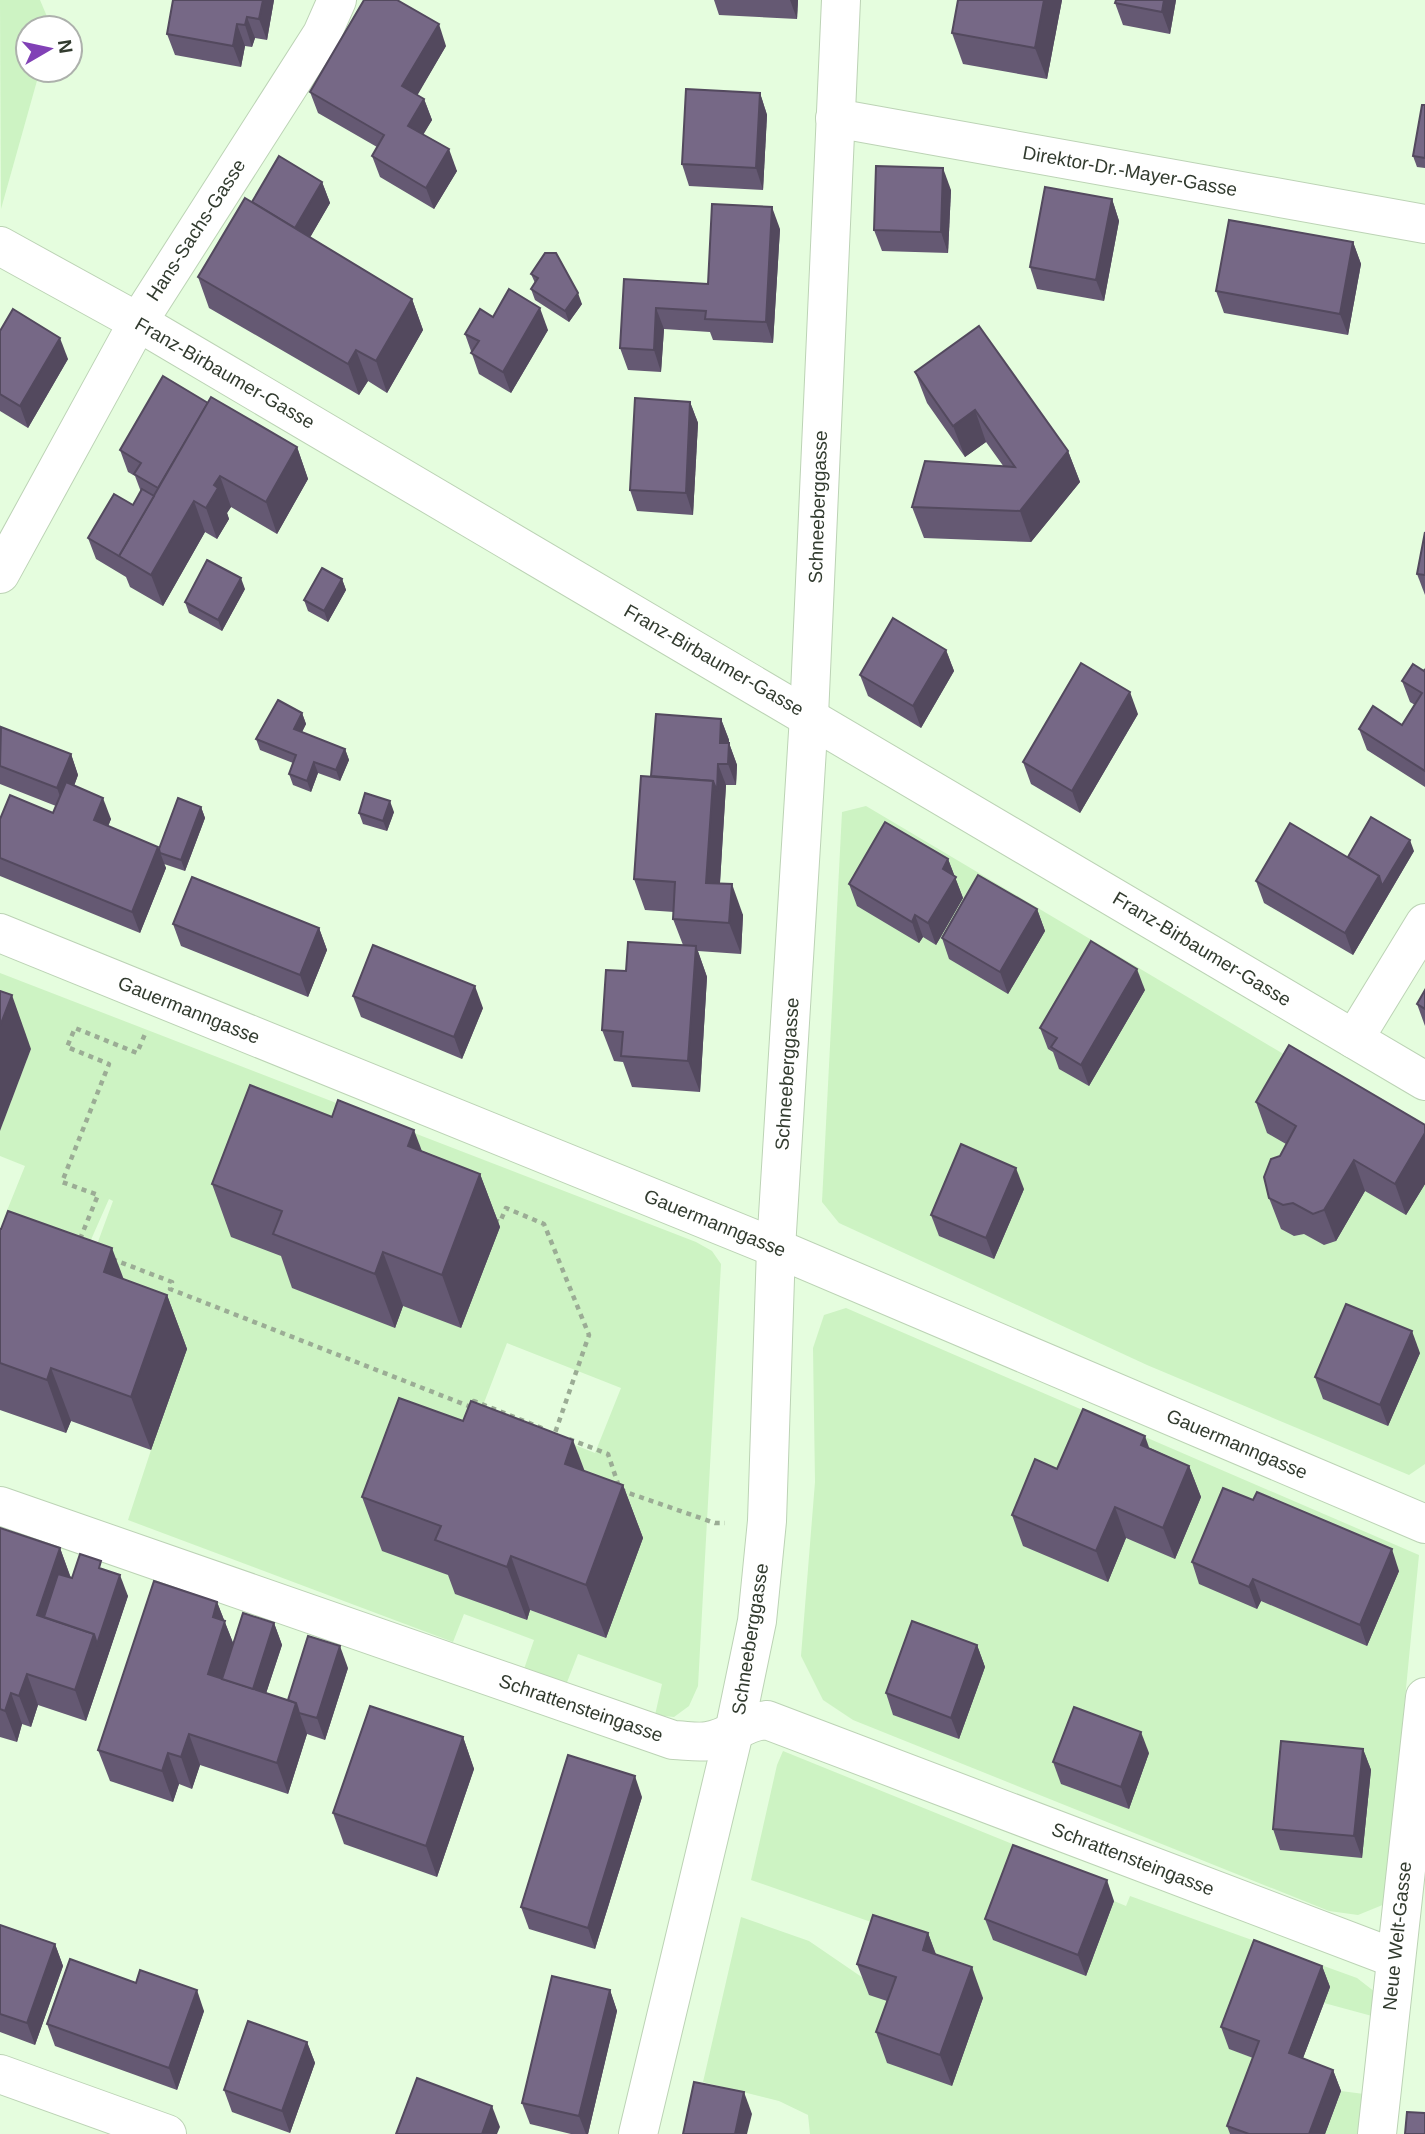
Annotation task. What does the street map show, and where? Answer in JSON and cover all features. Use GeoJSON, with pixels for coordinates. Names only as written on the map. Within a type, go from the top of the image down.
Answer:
{"type":"FeatureCollection","features":[{"type":"Feature","properties":{"kind":"street","name":"Hans-Sachs-Gasse"},"geometry":{"type":"LineString","coordinates":[[0,574],[138,321],[322,34],[337,0]]}},
{"type":"Feature","properties":{"kind":"street","name":"Schneeberggasse"},"geometry":{"type":"LineString","coordinates":[[638,2134],[734,1732],[757,1620],[767,1521],[776,1248],[809,716],[841,0]]}},
{"type":"Feature","properties":{"kind":"street","name":"Direktor-Dr.-Mayer-Gasse"},"geometry":{"type":"LineString","coordinates":[[835,118],[1425,224]]}},
{"type":"Feature","properties":{"kind":"street","name":"Franz-Birbaumer-Gasse"},"geometry":{"type":"LineString","coordinates":[[0,246],[138,321],[1425,1081]]}},
{"type":"Feature","properties":{"kind":"street"},"geometry":{"type":"LineString","coordinates":[[1354,1039],[1425,923]]}},
{"type":"Feature","properties":{"kind":"street","name":"Gauermanngasse"},"geometry":{"type":"LineString","coordinates":[[0,933],[776,1248],[1425,1524]]}},
{"type":"Feature","properties":{"kind":"street","name":"Schrattensteingasse"},"geometry":{"type":"LineString","coordinates":[[0,1506],[673,1740],[706,1741],[734,1732],[748,1721],[767,1720],[1394,1958]]}},
{"type":"Feature","properties":{"kind":"street","name":"Neue Welt-Gasse"},"geometry":{"type":"LineString","coordinates":[[1377,2134],[1394,1958],[1423,1738],[1425,1697]]}},
{"type":"Feature","properties":{"kind":"street"},"geometry":{"type":"LineString","coordinates":[[0,2074],[167,2134]]}},
{"type":"Feature","properties":{"kind":"path"},"geometry":{"type":"LineString","coordinates":[[77,1245],[97,1195],[62,1181],[109,1064],[67,1048],[75,1028],[137,1053],[159,998]]}},
{"type":"Feature","properties":{"kind":"path"},"geometry":{"type":"LineString","coordinates":[[487,1217],[500,1222],[506,1208],[544,1224],[589,1335],[555,1433]]}},
{"type":"Feature","properties":{"kind":"path"},"geometry":{"type":"LineString","coordinates":[[101,1254],[172,1282],[170,1289],[471,1408],[474,1401],[608,1454],[620,1490],[715,1524],[767,1521]]}},
{"type":"Feature","properties":{"kind":"green space"},"geometry":{"type":"Polygon","coordinates":[[[0,0],[40,0],[46,14],[14,14],[14,84],[36,84],[1,209],[0,0]]]}},
{"type":"Feature","properties":{"kind":"green space"},"geometry":{"type":"Polygon","coordinates":[[[866,806],[1302,1065],[1425,1142],[1425,1464],[1409,1475],[1147,1365],[839,1223],[822,1202],[842,812],[866,806]]]}},
{"type":"Feature","properties":{"kind":"green space"},"geometry":{"type":"Polygon","coordinates":[[[0,973],[696,1242],[712,1251],[721,1264],[698,1686],[689,1706],[674,1717],[655,1715],[662,1684],[578,1654],[566,1685],[524,1669],[534,1640],[464,1614],[453,1642],[128,1520],[151,1450],[92,1258],[113,1201],[109,1199],[90,1242],[6,1213],[25,1166],[0,1156],[0,1131],[31,1049],[0,1037],[0,973]],[[507,1343],[482,1408],[595,1453],[621,1388],[507,1343]],[[461,1580],[526,1620],[530,1610],[606,1638],[461,1580]]]}},
{"type":"Feature","properties":{"kind":"green space"},"geometry":{"type":"Polygon","coordinates":[[[846,1308],[1419,1555],[1385,1904],[1358,1915],[1329,1911],[853,1720],[823,1700],[801,1656],[815,1482],[813,1348],[824,1315],[846,1308]]]}},
{"type":"Feature","properties":{"kind":"green space"},"geometry":{"type":"Polygon","coordinates":[[[783,1751],[1052,1860],[1086,1976],[1114,1901],[1126,1906],[1130,1896],[1357,1978],[1375,1992],[1372,2016],[1324,2003],[1230,2049],[1267,2063],[1240,2134],[810,2134],[808,2115],[779,2101],[703,2082],[741,1917],[809,1941],[907,2008],[952,2085],[983,1999],[891,1929],[751,1880],[777,1765],[783,1751]]]}},
{"type":"Feature","properties":{"kind":"green space"},"geometry":{"type":"Polygon","coordinates":[[[1341,2091],[1364,2094],[1358,2134],[1325,2134],[1341,2091]]]}},
{"type":"Feature","properties":{"kind":"building"},"geometry":{"type":"Polygon","coordinates":[[[173,0],[263,0],[259,19],[247,17],[245,25],[237,24],[233,46],[167,34],[173,0]]]}},
{"type":"Feature","properties":{"kind":"building"},"geometry":{"type":"Polygon","coordinates":[[[364,0],[397,0],[439,24],[402,86],[424,99],[408,126],[449,149],[426,188],[372,156],[384,135],[310,92],[364,0]]]}},
{"type":"Feature","properties":{"kind":"building"},"geometry":{"type":"Polygon","coordinates":[[[958,0],[1044,0],[1035,48],[952,33],[958,0]]]}},
{"type":"Feature","properties":{"kind":"building"},"geometry":{"type":"Polygon","coordinates":[[[1116,0],[1164,0],[1162,12],[1115,3],[1116,0]]]}},
{"type":"Feature","properties":{"kind":"building"},"geometry":{"type":"Polygon","coordinates":[[[686,89],[760,93],[756,168],[682,164],[686,89]]]}},
{"type":"Feature","properties":{"kind":"building"},"geometry":{"type":"Polygon","coordinates":[[[1422,105],[1425,105],[1425,158],[1413,156],[1422,105]]]}},
{"type":"Feature","properties":{"kind":"building"},"geometry":{"type":"Polygon","coordinates":[[[279,156],[322,182],[295,228],[252,202],[279,156]]]}},
{"type":"Feature","properties":{"kind":"building"},"geometry":{"type":"Polygon","coordinates":[[[876,166],[943,168],[941,232],[874,230],[876,166]]]}},
{"type":"Feature","properties":{"kind":"building"},"geometry":{"type":"Polygon","coordinates":[[[1045,187],[1112,199],[1096,280],[1030,267],[1045,187]]]}},
{"type":"Feature","properties":{"kind":"building"},"geometry":{"type":"Polygon","coordinates":[[[245,198],[412,299],[376,361],[356,350],[348,364],[198,277],[245,198]]]}},
{"type":"Feature","properties":{"kind":"building"},"geometry":{"type":"Polygon","coordinates":[[[712,204],[772,207],[766,322],[705,319],[706,311],[656,308],[654,350],[620,348],[624,279],[708,284],[712,204]]]}},
{"type":"Feature","properties":{"kind":"building"},"geometry":{"type":"Polygon","coordinates":[[[1229,220],[1353,242],[1340,314],[1216,291],[1229,220]]]}},
{"type":"Feature","properties":{"kind":"building"},"geometry":{"type":"Polygon","coordinates":[[[545,253],[556,253],[578,293],[565,311],[531,289],[538,278],[531,274],[545,253]]]}},
{"type":"Feature","properties":{"kind":"building"},"geometry":{"type":"Polygon","coordinates":[[[509,289],[540,308],[503,372],[471,353],[479,341],[465,334],[480,309],[493,317],[509,289]]]}},
{"type":"Feature","properties":{"kind":"building"},"geometry":{"type":"Polygon","coordinates":[[[13,309],[60,338],[20,406],[0,394],[0,331],[13,309]]]}},
{"type":"Feature","properties":{"kind":"building"},"geometry":{"type":"Polygon","coordinates":[[[979,326],[1068,451],[1020,511],[912,507],[925,461],[1015,467],[975,410],[953,426],[915,372],[979,326]]]}},
{"type":"Feature","properties":{"kind":"building"},"geometry":{"type":"Polygon","coordinates":[[[163,376],[208,403],[158,488],[134,474],[141,463],[120,450],[163,376]]]}},
{"type":"Feature","properties":{"kind":"building"},"geometry":{"type":"Polygon","coordinates":[[[211,397],[297,447],[266,502],[220,476],[214,485],[218,488],[206,508],[194,501],[151,575],[119,556],[211,397]]]}},
{"type":"Feature","properties":{"kind":"building"},"geometry":{"type":"Polygon","coordinates":[[[635,398],[690,402],[686,493],[630,490],[635,398]]]}},
{"type":"Feature","properties":{"kind":"building"},"geometry":{"type":"Polygon","coordinates":[[[142,489],[154,496],[119,556],[88,538],[114,494],[133,505],[142,489]]]}},
{"type":"Feature","properties":{"kind":"building"},"geometry":{"type":"Polygon","coordinates":[[[1425,532],[1425,575],[1417,574],[1425,532]]]}},
{"type":"Feature","properties":{"kind":"building"},"geometry":{"type":"Polygon","coordinates":[[[207,560],[241,578],[218,620],[185,602],[207,560]]]}},
{"type":"Feature","properties":{"kind":"building"},"geometry":{"type":"Polygon","coordinates":[[[322,568],[342,579],[324,611],[304,600],[322,568]]]}},
{"type":"Feature","properties":{"kind":"building"},"geometry":{"type":"Polygon","coordinates":[[[893,618],[946,650],[913,706],[860,675],[893,618]]]}},
{"type":"Feature","properties":{"kind":"building"},"geometry":{"type":"Polygon","coordinates":[[[1081,663],[1130,692],[1072,791],[1023,762],[1081,663]]]}},
{"type":"Feature","properties":{"kind":"building"},"geometry":{"type":"Polygon","coordinates":[[[1413,664],[1424,671],[1425,669],[1425,771],[1359,729],[1373,706],[1402,725],[1422,693],[1402,681],[1413,664]]]}},
{"type":"Feature","properties":{"kind":"building"},"geometry":{"type":"Polygon","coordinates":[[[278,700],[302,713],[294,729],[345,749],[336,770],[314,762],[307,781],[289,774],[296,755],[256,739],[278,700]]]}},
{"type":"Feature","properties":{"kind":"building"},"geometry":{"type":"Polygon","coordinates":[[[656,714],[721,719],[720,743],[729,743],[728,764],[718,764],[717,791],[713,781],[651,776],[656,714]]]}},
{"type":"Feature","properties":{"kind":"building"},"geometry":{"type":"Polygon","coordinates":[[[1,727],[71,754],[57,788],[0,766],[1,727]]]}},
{"type":"Feature","properties":{"kind":"building"},"geometry":{"type":"Polygon","coordinates":[[[641,776],[713,781],[706,883],[732,884],[729,923],[673,919],[675,882],[634,879],[641,776]]]}},
{"type":"Feature","properties":{"kind":"building"},"geometry":{"type":"Polygon","coordinates":[[[66,782],[103,798],[94,820],[158,847],[132,912],[0,858],[0,819],[10,795],[53,813],[66,782]]]}},
{"type":"Feature","properties":{"kind":"building"},"geometry":{"type":"Polygon","coordinates":[[[365,793],[390,801],[383,821],[359,813],[365,793]]]}},
{"type":"Feature","properties":{"kind":"building"},"geometry":{"type":"Polygon","coordinates":[[[178,798],[201,807],[181,860],[160,853],[159,849],[178,798]]]}},
{"type":"Feature","properties":{"kind":"building"},"geometry":{"type":"Polygon","coordinates":[[[1371,817],[1410,840],[1382,886],[1379,876],[1348,857],[1371,817]]]}},
{"type":"Feature","properties":{"kind":"building"},"geometry":{"type":"Polygon","coordinates":[[[885,822],[948,859],[943,869],[956,877],[928,923],[915,915],[912,922],[849,884],[885,822]]]}},
{"type":"Feature","properties":{"kind":"building"},"geometry":{"type":"Polygon","coordinates":[[[1290,823],[1379,876],[1345,933],[1256,881],[1290,823]]]}},
{"type":"Feature","properties":{"kind":"building"},"geometry":{"type":"Polygon","coordinates":[[[978,875],[1037,909],[1000,972],[942,938],[978,875]]]}},
{"type":"Feature","properties":{"kind":"building"},"geometry":{"type":"Polygon","coordinates":[[[192,877],[319,928],[300,975],[173,924],[192,877]]]}},
{"type":"Feature","properties":{"kind":"building"},"geometry":{"type":"Polygon","coordinates":[[[1091,941],[1137,969],[1081,1065],[1051,1047],[1057,1038],[1040,1028],[1091,941]]]}},
{"type":"Feature","properties":{"kind":"building"},"geometry":{"type":"Polygon","coordinates":[[[628,942],[696,946],[688,1061],[621,1056],[623,1032],[602,1030],[606,970],[626,971],[628,942]]]}},
{"type":"Feature","properties":{"kind":"building"},"geometry":{"type":"Polygon","coordinates":[[[373,945],[475,986],[454,1037],[353,996],[373,945]]]}},
{"type":"Feature","properties":{"kind":"building"},"geometry":{"type":"Polygon","coordinates":[[[1425,990],[1425,1009],[1417,1004],[1425,990]]]}},
{"type":"Feature","properties":{"kind":"building"},"geometry":{"type":"Polygon","coordinates":[[[0,991],[12,995],[0,1026],[0,991]]]}},
{"type":"Feature","properties":{"kind":"building"},"geometry":{"type":"Polygon","coordinates":[[[1289,1045],[1425,1125],[1425,1133],[1395,1184],[1354,1160],[1324,1210],[1313,1214],[1293,1203],[1283,1205],[1269,1198],[1264,1177],[1271,1159],[1280,1156],[1296,1126],[1256,1102],[1289,1045]]]}},
{"type":"Feature","properties":{"kind":"building"},"geometry":{"type":"Polygon","coordinates":[[[250,1085],[332,1117],[338,1100],[414,1130],[408,1146],[480,1174],[442,1275],[383,1252],[375,1274],[273,1234],[282,1211],[212,1184],[250,1085]]]}},
{"type":"Feature","properties":{"kind":"building"},"geometry":{"type":"Polygon","coordinates":[[[961,1144],[1016,1168],[986,1238],[931,1215],[961,1144]]]}},
{"type":"Feature","properties":{"kind":"building"},"geometry":{"type":"Polygon","coordinates":[[[8,1211],[112,1248],[104,1272],[167,1295],[131,1397],[51,1368],[47,1380],[0,1363],[0,1229],[8,1211]]]}},
{"type":"Feature","properties":{"kind":"building"},"geometry":{"type":"Polygon","coordinates":[[[1346,1304],[1412,1331],[1380,1405],[1315,1377],[1346,1304]]]}},
{"type":"Feature","properties":{"kind":"building"},"geometry":{"type":"Polygon","coordinates":[[[399,1398],[463,1421],[471,1401],[573,1440],[565,1464],[623,1485],[586,1585],[511,1556],[507,1567],[435,1540],[441,1526],[362,1497],[399,1398]]]}},
{"type":"Feature","properties":{"kind":"building"},"geometry":{"type":"Polygon","coordinates":[[[1083,1409],[1145,1436],[1141,1445],[1189,1466],[1163,1528],[1115,1507],[1096,1551],[1012,1515],[1035,1459],[1057,1469],[1083,1409]]]}},
{"type":"Feature","properties":{"kind":"building"},"geometry":{"type":"Polygon","coordinates":[[[1223,1488],[1253,1500],[1257,1492],[1392,1549],[1360,1625],[1253,1579],[1249,1587],[1192,1562],[1223,1488]]]}},
{"type":"Feature","properties":{"kind":"building"},"geometry":{"type":"Polygon","coordinates":[[[0,1528],[60,1548],[37,1615],[94,1634],[75,1690],[27,1674],[19,1696],[11,1693],[5,1711],[0,1709],[0,1528]]]}},
{"type":"Feature","properties":{"kind":"building"},"geometry":{"type":"Polygon","coordinates":[[[80,1554],[101,1561],[99,1568],[120,1575],[97,1644],[94,1634],[44,1617],[58,1574],[72,1578],[80,1554]]]}},
{"type":"Feature","properties":{"kind":"building"},"geometry":{"type":"Polygon","coordinates":[[[154,1581],[217,1602],[213,1617],[225,1621],[208,1674],[296,1703],[277,1763],[189,1734],[181,1757],[168,1753],[162,1771],[98,1750],[154,1581]]]}},
{"type":"Feature","properties":{"kind":"building"},"geometry":{"type":"Polygon","coordinates":[[[243,1613],[274,1623],[253,1689],[222,1679],[243,1613]]]}},
{"type":"Feature","properties":{"kind":"building"},"geometry":{"type":"Polygon","coordinates":[[[912,1621],[977,1645],[951,1718],[886,1693],[912,1621]]]}},
{"type":"Feature","properties":{"kind":"building"},"geometry":{"type":"Polygon","coordinates":[[[308,1636],[340,1646],[317,1718],[299,1713],[296,1703],[288,1700],[308,1636]]]}},
{"type":"Feature","properties":{"kind":"building"},"geometry":{"type":"Polygon","coordinates":[[[370,1706],[463,1737],[426,1846],[333,1813],[370,1706]]]}},
{"type":"Feature","properties":{"kind":"building"},"geometry":{"type":"Polygon","coordinates":[[[1074,1707],[1141,1732],[1121,1787],[1053,1762],[1074,1707]]]}},
{"type":"Feature","properties":{"kind":"building"},"geometry":{"type":"Polygon","coordinates":[[[1281,1741],[1363,1749],[1354,1836],[1273,1829],[1281,1741]]]}},
{"type":"Feature","properties":{"kind":"building"},"geometry":{"type":"Polygon","coordinates":[[[568,1755],[635,1776],[588,1928],[521,1907],[568,1755]]]}},
{"type":"Feature","properties":{"kind":"building"},"geometry":{"type":"Polygon","coordinates":[[[1013,1845],[1107,1880],[1078,1955],[985,1919],[1013,1845]]]}},
{"type":"Feature","properties":{"kind":"building"},"geometry":{"type":"Polygon","coordinates":[[[873,1915],[928,1933],[923,1950],[972,1967],[940,2055],[876,2032],[896,1977],[857,1964],[873,1915]]]}},
{"type":"Feature","properties":{"kind":"building"},"geometry":{"type":"Polygon","coordinates":[[[0,1925],[55,1944],[27,2023],[0,2014],[0,1925]]]}},
{"type":"Feature","properties":{"kind":"building"},"geometry":{"type":"Polygon","coordinates":[[[1254,1940],[1322,1966],[1289,2053],[1333,2070],[1309,2134],[1249,2134],[1227,2126],[1259,2041],[1221,2027],[1254,1940]]]}},
{"type":"Feature","properties":{"kind":"building"},"geometry":{"type":"Polygon","coordinates":[[[70,1959],[136,1983],[140,1970],[197,1990],[169,2068],[47,2024],[70,1959]]]}},
{"type":"Feature","properties":{"kind":"building"},"geometry":{"type":"Polygon","coordinates":[[[552,1976],[610,1990],[579,2116],[522,2103],[552,1976]]]}},
{"type":"Feature","properties":{"kind":"building"},"geometry":{"type":"Polygon","coordinates":[[[248,2021],[307,2042],[282,2111],[224,2090],[248,2021]]]}},
{"type":"Feature","properties":{"kind":"building"},"geometry":{"type":"Polygon","coordinates":[[[417,2078],[492,2106],[482,2134],[396,2134],[417,2078]]]}},
{"type":"Feature","properties":{"kind":"building"},"geometry":{"type":"Polygon","coordinates":[[[694,2082],[744,2092],[735,2134],[683,2134],[694,2082]]]}},
{"type":"Feature","properties":{"kind":"building"},"geometry":{"type":"Polygon","coordinates":[[[1407,2112],[1425,2113],[1425,2134],[1405,2134],[1407,2112]]]}}]}
